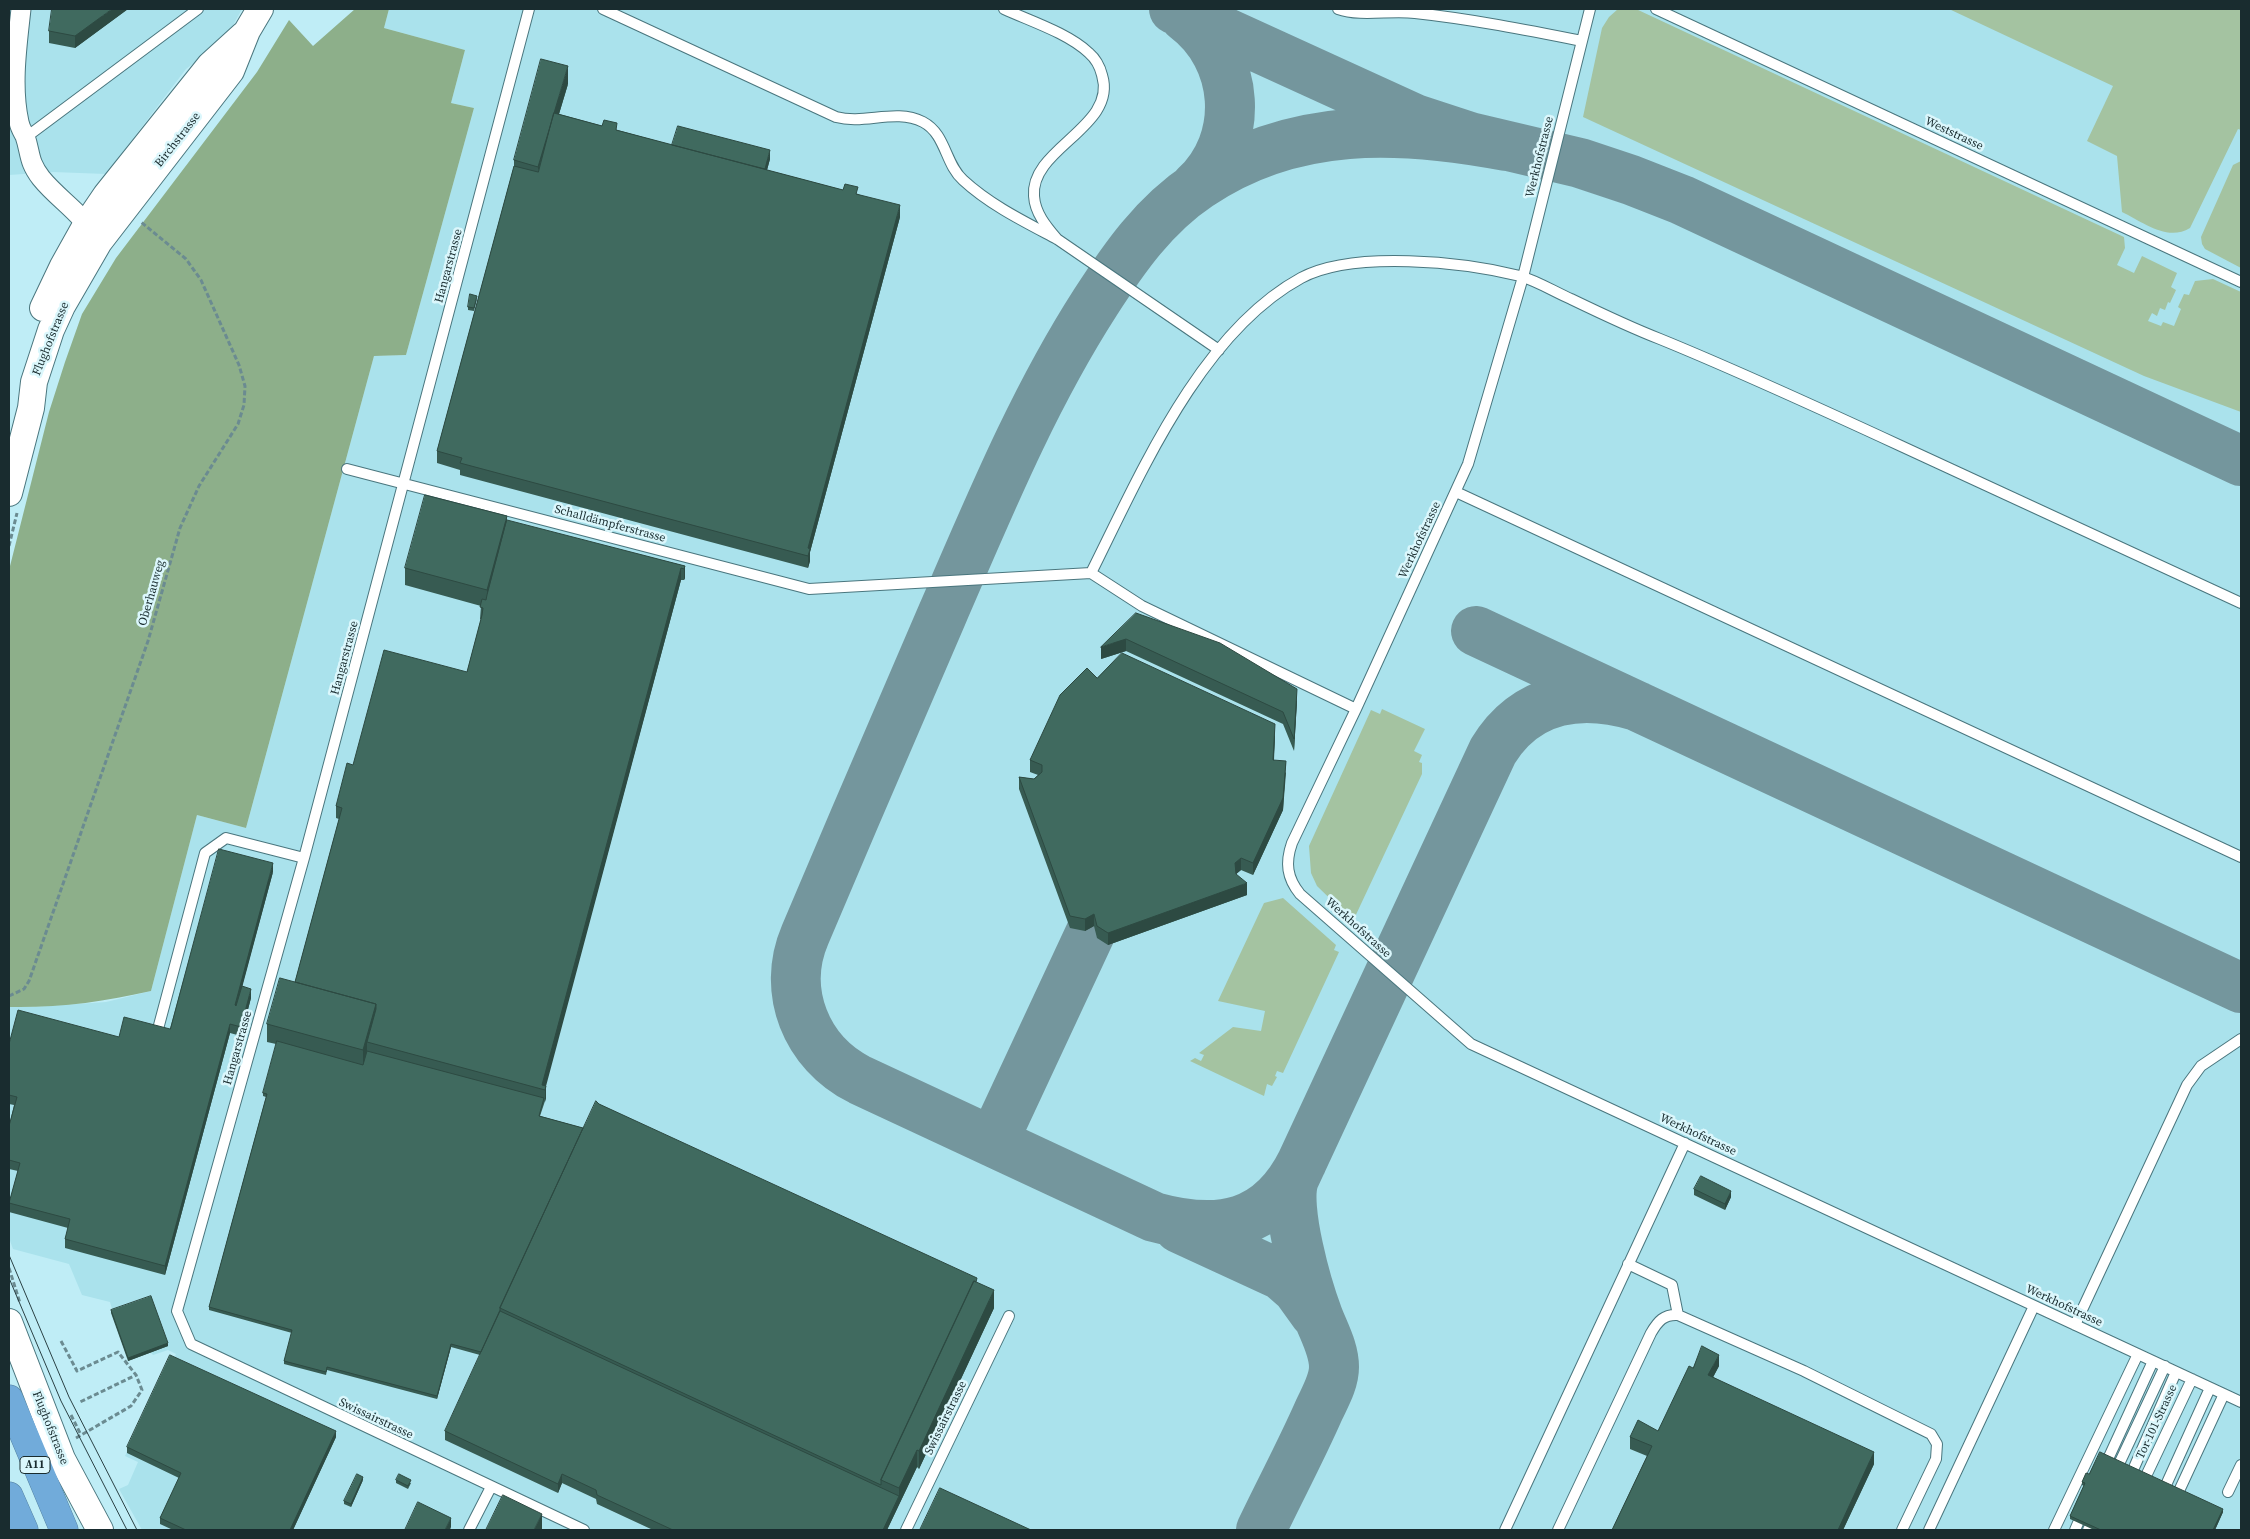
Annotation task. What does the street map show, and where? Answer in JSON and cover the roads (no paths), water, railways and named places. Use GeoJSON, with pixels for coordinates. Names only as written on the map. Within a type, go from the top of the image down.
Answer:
{"type":"FeatureCollection","features":[{"type":"Feature","properties":{"kind":"highway","name":"A11"},"geometry":{"type":"LineString","coordinates":[[9,1399],[64,1530]]}},
{"type":"Feature","properties":{"kind":"highway"},"geometry":{"type":"LineString","coordinates":[[9,1496],[24,1530]]}},
{"type":"Feature","properties":{"kind":"main road","name":"Birchstrasse"},"geometry":{"type":"LineString","coordinates":[[93,233],[106,195],[210,65],[247,31],[260,9]]}},
{"type":"Feature","properties":{"kind":"main road","name":"Flughofstrasse"},"geometry":{"type":"LineString","coordinates":[[9,426],[28,354],[45,302],[62,266],[93,233]]}},
{"type":"Feature","properties":{"kind":"main road","name":"Flughofstrasse"},"geometry":{"type":"LineString","coordinates":[[13,502],[31,408],[34,382],[49,338],[71,290],[93,233]]}},
{"type":"Feature","properties":{"kind":"main road","name":"Flughofstrasse"},"geometry":{"type":"LineString","coordinates":[[9,1322],[62,1458],[100,1530]]}},
{"type":"Feature","properties":{"kind":"street"},"geometry":{"type":"LineString","coordinates":[[21,9],[16,56],[16,103],[19,125],[25,138],[27,150],[32,165],[41,178],[93,233]]}},
{"type":"Feature","properties":{"kind":"lane"},"geometry":{"type":"LineString","coordinates":[[25,138],[198,9]]}},
{"type":"Feature","properties":{"kind":"lane","name":"Hangarstrasse"},"geometry":{"type":"LineString","coordinates":[[177,1311],[304,858],[529,9]]}},
{"type":"Feature","properties":{"kind":"lane"},"geometry":{"type":"LineString","coordinates":[[603,9],[836,117],[855,120],[902,116],[923,122],[937,134],[957,173],[964,180],[1009,213],[1057,239],[1219,350]]}},
{"type":"Feature","properties":{"kind":"lane"},"geometry":{"type":"LineString","coordinates":[[1004,9],[1082,48],[1097,62],[1104,80],[1105,90],[1097,110],[1054,155],[1038,176],[1035,186],[1034,194],[1043,223],[1057,239]]}},
{"type":"Feature","properties":{"kind":"lane"},"geometry":{"type":"LineString","coordinates":[[1338,9],[1347,12],[1401,12],[1450,16],[1582,41]]}},
{"type":"Feature","properties":{"kind":"lane","name":"Werkhofstrasse"},"geometry":{"type":"LineString","coordinates":[[1590,9],[1523,277],[1478,433],[1456,492],[1292,843],[1288,864],[1289,874],[1294,885],[1345,934],[1471,1044],[2241,1402]]}},
{"type":"Feature","properties":{"kind":"lane","name":"Weststrasse"},"geometry":{"type":"LineString","coordinates":[[1656,9],[2241,282]]}},
{"type":"Feature","properties":{"kind":"lane"},"geometry":{"type":"LineString","coordinates":[[1356,709],[1142,606],[1091,574],[1152,451],[1219,350],[1269,299],[1305,276],[1323,270],[1367,262],[1457,265],[1523,277],[1622,324],[1729,367],[2241,603]]}},
{"type":"Feature","properties":{"kind":"lane","name":"Schalldämpferstrasse"},"geometry":{"type":"LineString","coordinates":[[347,469],[810,589],[1091,574]]}},
{"type":"Feature","properties":{"kind":"lane"},"geometry":{"type":"LineString","coordinates":[[1456,492],[2241,857]]}},
{"type":"Feature","properties":{"kind":"lane"},"geometry":{"type":"LineString","coordinates":[[158,1029],[205,853],[226,838],[304,858]]}},
{"type":"Feature","properties":{"kind":"lane"},"geometry":{"type":"LineString","coordinates":[[2075,1325],[2187,1085],[2201,1066],[2241,1039]]}},
{"type":"Feature","properties":{"kind":"lane"},"geometry":{"type":"LineString","coordinates":[[1505,1530],[1685,1143]]}},
{"type":"Feature","properties":{"kind":"lane"},"geometry":{"type":"LineString","coordinates":[[1628,1264],[1672,1284],[1678,1315]]}},
{"type":"Feature","properties":{"kind":"lane"},"geometry":{"type":"LineString","coordinates":[[1929,1530],[2034,1306]]}},
{"type":"Feature","properties":{"kind":"lane","name":"Swissairstrasse"},"geometry":{"type":"LineString","coordinates":[[177,1311],[191,1344],[584,1530]]}},
{"type":"Feature","properties":{"kind":"lane"},"geometry":{"type":"LineString","coordinates":[[1558,1530],[1651,1332],[1662,1318],[1670,1315],[1678,1315],[1804,1371],[1931,1434],[1937,1444],[1936,1459],[1902,1530]]}},
{"type":"Feature","properties":{"kind":"lane","name":"Swissairstrasse"},"geometry":{"type":"LineString","coordinates":[[906,1530],[1008,1316]]}},
{"type":"Feature","properties":{"kind":"lane"},"geometry":{"type":"LineString","coordinates":[[2054,1530],[2138,1354]]}},
{"type":"Feature","properties":{"kind":"lane"},"geometry":{"type":"LineString","coordinates":[[2108,1459],[2153,1361]]}},
{"type":"Feature","properties":{"kind":"lane"},"geometry":{"type":"LineString","coordinates":[[2119,1464],[2165,1366]]}},
{"type":"Feature","properties":{"kind":"lane","name":"Tor-101-Strasse"},"geometry":{"type":"LineString","coordinates":[[2132,1470],[2176,1372]]}},
{"type":"Feature","properties":{"kind":"lane","name":"Tor-101-Strasse"},"geometry":{"type":"LineString","coordinates":[[2146,1476],[2192,1379]]}},
{"type":"Feature","properties":{"kind":"lane"},"geometry":{"type":"LineString","coordinates":[[2166,1485],[2210,1388]]}},
{"type":"Feature","properties":{"kind":"lane"},"geometry":{"type":"LineString","coordinates":[[2179,1491],[2224,1394]]}},
{"type":"Feature","properties":{"kind":"lane"},"geometry":{"type":"LineString","coordinates":[[2228,1492],[2241,1465]]}},
{"type":"Feature","properties":{"kind":"lane"},"geometry":{"type":"LineString","coordinates":[[469,1530],[491,1487]]}},
{"type":"Feature","properties":{"kind":"tram line"},"geometry":{"type":"LineString","coordinates":[[9,1255],[69,1397],[137,1530]]}},
{"type":"Feature","properties":{"kind":"tram line"},"geometry":{"type":"LineString","coordinates":[[9,1278],[61,1401],[127,1530]]}}]}
